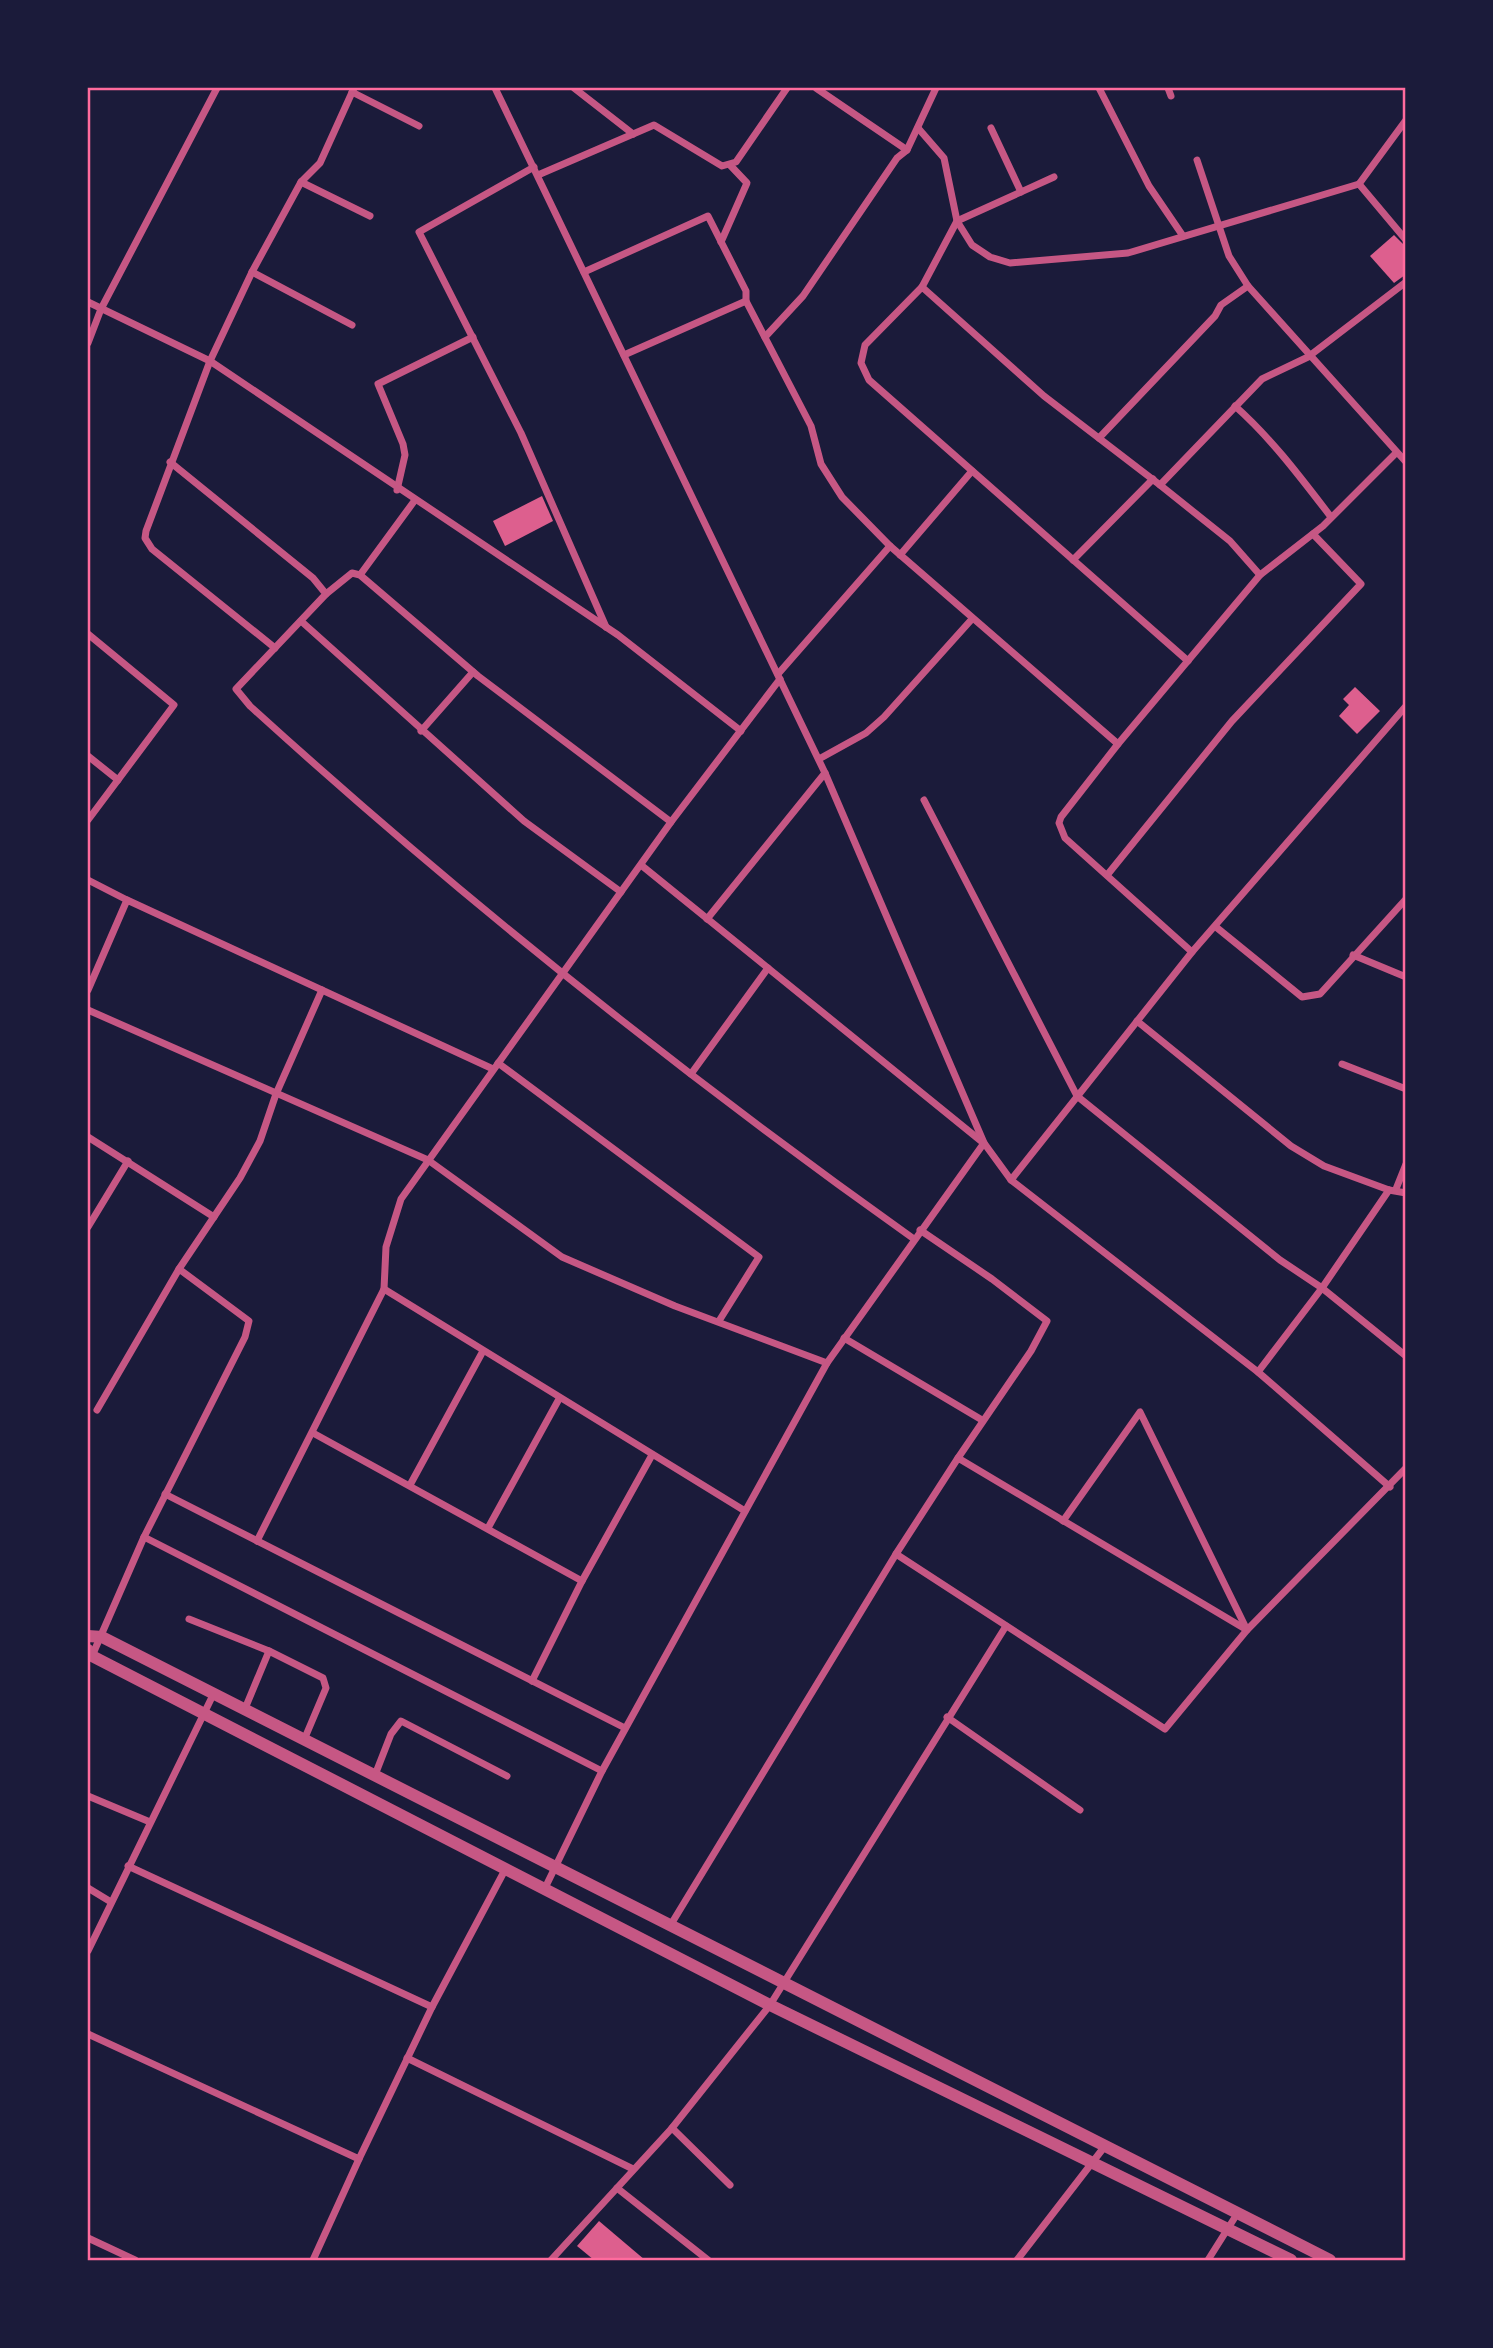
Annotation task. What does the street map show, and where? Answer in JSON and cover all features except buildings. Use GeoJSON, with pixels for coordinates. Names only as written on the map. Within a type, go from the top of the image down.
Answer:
{"type":"FeatureCollection","features":[{"type":"Feature","properties":{"kind":"street"},"geometry":{"type":"LineString","coordinates":[[88,343],[100,309],[216,88]]}},
{"type":"Feature","properties":{"kind":"street"},"geometry":{"type":"LineString","coordinates":[[495,88],[819,760],[985,1143],[1011,1180],[1258,1371],[1390,1487]]}},
{"type":"Feature","properties":{"kind":"street"},"geometry":{"type":"LineString","coordinates":[[573,88],[634,134]]}},
{"type":"Feature","properties":{"kind":"street"},"geometry":{"type":"LineString","coordinates":[[606,628],[521,433],[419,232],[536,171],[654,125],[722,166],[730,165],[736,162],[787,88]]}},
{"type":"Feature","properties":{"kind":"street"},"geometry":{"type":"LineString","coordinates":[[816,88],[907,150]]}},
{"type":"Feature","properties":{"kind":"street"},"geometry":{"type":"LineString","coordinates":[[765,337],[803,296],[897,158],[907,150],[936,88]]}},
{"type":"Feature","properties":{"kind":"street"},"geometry":{"type":"LineString","coordinates":[[1100,88],[1149,186],[1183,236]]}},
{"type":"Feature","properties":{"kind":"street"},"geometry":{"type":"LineString","coordinates":[[275,648],[148,544],[145,538],[149,521],[210,361],[252,272],[301,182],[320,163],[353,90],[419,126]]}},
{"type":"Feature","properties":{"kind":"street"},"geometry":{"type":"LineString","coordinates":[[918,128],[944,158],[957,221],[972,245],[990,257],[1010,263],[1128,253],[1359,184],[1405,120]]}},
{"type":"Feature","properties":{"kind":"street"},"geometry":{"type":"LineString","coordinates":[[992,128],[1021,192]]}},
{"type":"Feature","properties":{"kind":"street"},"geometry":{"type":"LineString","coordinates":[[1197,160],[1229,256],[1248,286],[1308,357],[1405,462]]}},
{"type":"Feature","properties":{"kind":"street"},"geometry":{"type":"LineString","coordinates":[[721,242],[747,183],[730,165]]}},
{"type":"Feature","properties":{"kind":"street"},"geometry":{"type":"LineString","coordinates":[[1054,177],[957,221],[922,287],[865,345],[861,363],[869,380],[1188,661]]}},
{"type":"Feature","properties":{"kind":"street"},"geometry":{"type":"LineString","coordinates":[[301,182],[370,216]]}},
{"type":"Feature","properties":{"kind":"street"},"geometry":{"type":"LineString","coordinates":[[1359,184],[1405,240]]}},
{"type":"Feature","properties":{"kind":"street"},"geometry":{"type":"LineString","coordinates":[[584,272],[708,216],[746,291],[746,301],[811,426],[821,464],[842,497],[890,547],[1118,744]]}},
{"type":"Feature","properties":{"kind":"street"},"geometry":{"type":"LineString","coordinates":[[252,272],[352,325]]}},
{"type":"Feature","properties":{"kind":"street"},"geometry":{"type":"LineString","coordinates":[[1073,560],[1262,379],[1308,357],[1405,282]]}},
{"type":"Feature","properties":{"kind":"street"},"geometry":{"type":"LineString","coordinates":[[1099,438],[1215,316],[1221,305],[1248,286]]}},
{"type":"Feature","properties":{"kind":"street"},"geometry":{"type":"LineString","coordinates":[[922,287],[1044,396],[1230,541],[1260,575]]}},
{"type":"Feature","properties":{"kind":"street"},"geometry":{"type":"LineString","coordinates":[[624,355],[746,301]]}},
{"type":"Feature","properties":{"kind":"street"},"geometry":{"type":"LineString","coordinates":[[88,302],[210,361],[606,628],[741,730]]}},
{"type":"Feature","properties":{"kind":"street"},"geometry":{"type":"LineString","coordinates":[[397,489],[405,455],[378,384],[473,337]]}},
{"type":"Feature","properties":{"kind":"street"},"geometry":{"type":"LineString","coordinates":[[1235,406],[1287,461],[1331,517]]}},
{"type":"Feature","properties":{"kind":"street"},"geometry":{"type":"LineString","coordinates":[[1192,952],[1065,838],[1059,823],[1061,817],[1118,744],[1260,575],[1313,534],[1396,453]]}},
{"type":"Feature","properties":{"kind":"street"},"geometry":{"type":"LineString","coordinates":[[170,462],[313,578],[326,594]]}},
{"type":"Feature","properties":{"kind":"street"},"geometry":{"type":"LineString","coordinates":[[900,555],[972,471]]}},
{"type":"Feature","properties":{"kind":"street"},"geometry":{"type":"LineString","coordinates":[[360,575],[416,501]]}},
{"type":"Feature","properties":{"kind":"street"},"geometry":{"type":"LineString","coordinates":[[1108,874],[1232,721],[1361,584],[1313,534]]}},
{"type":"Feature","properties":{"kind":"street"},"geometry":{"type":"LineString","coordinates":[[257,1541],[384,1289],[386,1247],[401,1199],[779,676],[890,547]]}},
{"type":"Feature","properties":{"kind":"street"},"geometry":{"type":"LineString","coordinates":[[671,822],[472,672],[360,575],[352,572],[326,594],[236,689],[250,706],[373,817],[562,973],[769,1136],[914,1239]]}},
{"type":"Feature","properties":{"kind":"street"},"geometry":{"type":"LineString","coordinates":[[819,760],[866,733],[884,718],[972,618]]}},
{"type":"Feature","properties":{"kind":"street"},"geometry":{"type":"LineString","coordinates":[[301,621],[524,821],[621,892]]}},
{"type":"Feature","properties":{"kind":"street"},"geometry":{"type":"LineString","coordinates":[[88,634],[174,705],[88,820]]}},
{"type":"Feature","properties":{"kind":"street"},"geometry":{"type":"LineString","coordinates":[[421,731],[472,672]]}},
{"type":"Feature","properties":{"kind":"street"},"geometry":{"type":"LineString","coordinates":[[1011,1180],[1192,952],[1405,706]]}},
{"type":"Feature","properties":{"kind":"street"},"geometry":{"type":"LineString","coordinates":[[88,756],[118,780]]}},
{"type":"Feature","properties":{"kind":"street"},"geometry":{"type":"LineString","coordinates":[[707,919],[825,773]]}},
{"type":"Feature","properties":{"kind":"street"},"geometry":{"type":"LineString","coordinates":[[924,800],[1077,1096],[1280,1260],[1322,1288],[1405,1356]]}},
{"type":"Feature","properties":{"kind":"street"},"geometry":{"type":"LineString","coordinates":[[641,865],[985,1143]]}},
{"type":"Feature","properties":{"kind":"street"},"geometry":{"type":"LineString","coordinates":[[88,880],[321,990],[496,1066],[759,1257],[719,1321]]}},
{"type":"Feature","properties":{"kind":"street"},"geometry":{"type":"LineString","coordinates":[[1216,927],[1302,997],[1320,993],[1405,899]]}},
{"type":"Feature","properties":{"kind":"street"},"geometry":{"type":"LineString","coordinates":[[88,990],[127,900]]}},
{"type":"Feature","properties":{"kind":"street"},"geometry":{"type":"LineString","coordinates":[[1353,955],[1405,977]]}},
{"type":"Feature","properties":{"kind":"street"},"geometry":{"type":"LineString","coordinates":[[691,1074],[768,968]]}},
{"type":"Feature","properties":{"kind":"street"},"geometry":{"type":"LineString","coordinates":[[97,1410],[179,1269],[260,1142],[276,1094],[321,990]]}},
{"type":"Feature","properties":{"kind":"street"},"geometry":{"type":"LineString","coordinates":[[88,1010],[428,1160],[562,1257],[827,1363]]}},
{"type":"Feature","properties":{"kind":"street"},"geometry":{"type":"LineString","coordinates":[[1137,1021],[1291,1146],[1324,1166],[1405,1193]]}},
{"type":"Feature","properties":{"kind":"street"},"geometry":{"type":"LineString","coordinates":[[1342,1064],[1405,1089]]}},
{"type":"Feature","properties":{"kind":"street"},"geometry":{"type":"LineString","coordinates":[[88,1137],[214,1217]]}},
{"type":"Feature","properties":{"kind":"street"},"geometry":{"type":"LineString","coordinates":[[545,1888],[625,1728],[827,1363],[985,1143]]}},
{"type":"Feature","properties":{"kind":"street"},"geometry":{"type":"LineString","coordinates":[[88,1227],[128,1161]]}},
{"type":"Feature","properties":{"kind":"street"},"geometry":{"type":"LineString","coordinates":[[1258,1371],[1392,1190],[1405,1164]]}},
{"type":"Feature","properties":{"kind":"street"},"geometry":{"type":"LineString","coordinates":[[670,1926],[896,1554],[982,1420],[1031,1351],[1047,1321],[992,1279],[920,1230]]}},
{"type":"Feature","properties":{"kind":"street"},"geometry":{"type":"LineString","coordinates":[[179,1269],[249,1321],[245,1337],[144,1536],[102,1637],[90,1653],[770,2005],[1291,2260]]}},
{"type":"Feature","properties":{"kind":"street"},"geometry":{"type":"LineString","coordinates":[[384,1289],[745,1511]]}},
{"type":"Feature","properties":{"kind":"street"},"geometry":{"type":"LineString","coordinates":[[844,1338],[982,1420]]}},
{"type":"Feature","properties":{"kind":"street"},"geometry":{"type":"LineString","coordinates":[[410,1485],[482,1351]]}},
{"type":"Feature","properties":{"kind":"street"},"geometry":{"type":"LineString","coordinates":[[488,1528],[559,1399]]}},
{"type":"Feature","properties":{"kind":"street"},"geometry":{"type":"LineString","coordinates":[[1063,1521],[1140,1412],[1247,1630]]}},
{"type":"Feature","properties":{"kind":"street"},"geometry":{"type":"LineString","coordinates":[[313,1433],[582,1580]]}},
{"type":"Feature","properties":{"kind":"street"},"geometry":{"type":"LineString","coordinates":[[532,1681],[582,1580],[652,1455]]}},
{"type":"Feature","properties":{"kind":"street"},"geometry":{"type":"LineString","coordinates":[[958,1458],[1247,1630]]}},
{"type":"Feature","properties":{"kind":"street"},"geometry":{"type":"LineString","coordinates":[[896,1554],[1165,1729],[1247,1630],[1390,1487],[1405,1468]]}},
{"type":"Feature","properties":{"kind":"street"},"geometry":{"type":"LineString","coordinates":[[165,1494],[625,1728]]}},
{"type":"Feature","properties":{"kind":"street"},"geometry":{"type":"LineString","coordinates":[[144,1536],[602,1771]]}},
{"type":"Feature","properties":{"kind":"street"},"geometry":{"type":"LineString","coordinates":[[189,1619],[319,1674],[325,1682],[304,1740]]}},
{"type":"Feature","properties":{"kind":"street"},"geometry":{"type":"LineString","coordinates":[[551,2260],[671,2128],[770,2005],[1006,1626]]}},
{"type":"Feature","properties":{"kind":"street"},"geometry":{"type":"LineString","coordinates":[[88,1636],[102,1637],[1330,2260]]}},
{"type":"Feature","properties":{"kind":"street"},"geometry":{"type":"LineString","coordinates":[[244,1711],[269,1651]]}},
{"type":"Feature","properties":{"kind":"street"},"geometry":{"type":"LineString","coordinates":[[88,1951],[214,1695]]}},
{"type":"Feature","properties":{"kind":"street"},"geometry":{"type":"LineString","coordinates":[[947,1717],[1080,1810]]}},
{"type":"Feature","properties":{"kind":"street"},"geometry":{"type":"LineString","coordinates":[[375,1775],[391,1734],[401,1721],[508,1776]]}},
{"type":"Feature","properties":{"kind":"street"},"geometry":{"type":"LineString","coordinates":[[88,1796],[150,1822]]}},
{"type":"Feature","properties":{"kind":"street"},"geometry":{"type":"LineString","coordinates":[[128,1866],[432,2007]]}},
{"type":"Feature","properties":{"kind":"street"},"geometry":{"type":"LineString","coordinates":[[313,2260],[432,2007],[506,1868]]}},
{"type":"Feature","properties":{"kind":"street"},"geometry":{"type":"LineString","coordinates":[[88,1888],[111,1902]]}},
{"type":"Feature","properties":{"kind":"street"},"geometry":{"type":"LineString","coordinates":[[88,2034],[359,2159]]}},
{"type":"Feature","properties":{"kind":"street"},"geometry":{"type":"LineString","coordinates":[[407,2058],[633,2169]]}},
{"type":"Feature","properties":{"kind":"street"},"geometry":{"type":"LineString","coordinates":[[671,2128],[730,2185]]}},
{"type":"Feature","properties":{"kind":"street"},"geometry":{"type":"LineString","coordinates":[[1017,2260],[1105,2146]]}},
{"type":"Feature","properties":{"kind":"street"},"geometry":{"type":"LineString","coordinates":[[617,2188],[708,2260]]}},
{"type":"Feature","properties":{"kind":"street"},"geometry":{"type":"LineString","coordinates":[[1208,2260],[1237,2214]]}},
{"type":"Feature","properties":{"kind":"street"},"geometry":{"type":"LineString","coordinates":[[88,2238],[135,2260]]}}]}
